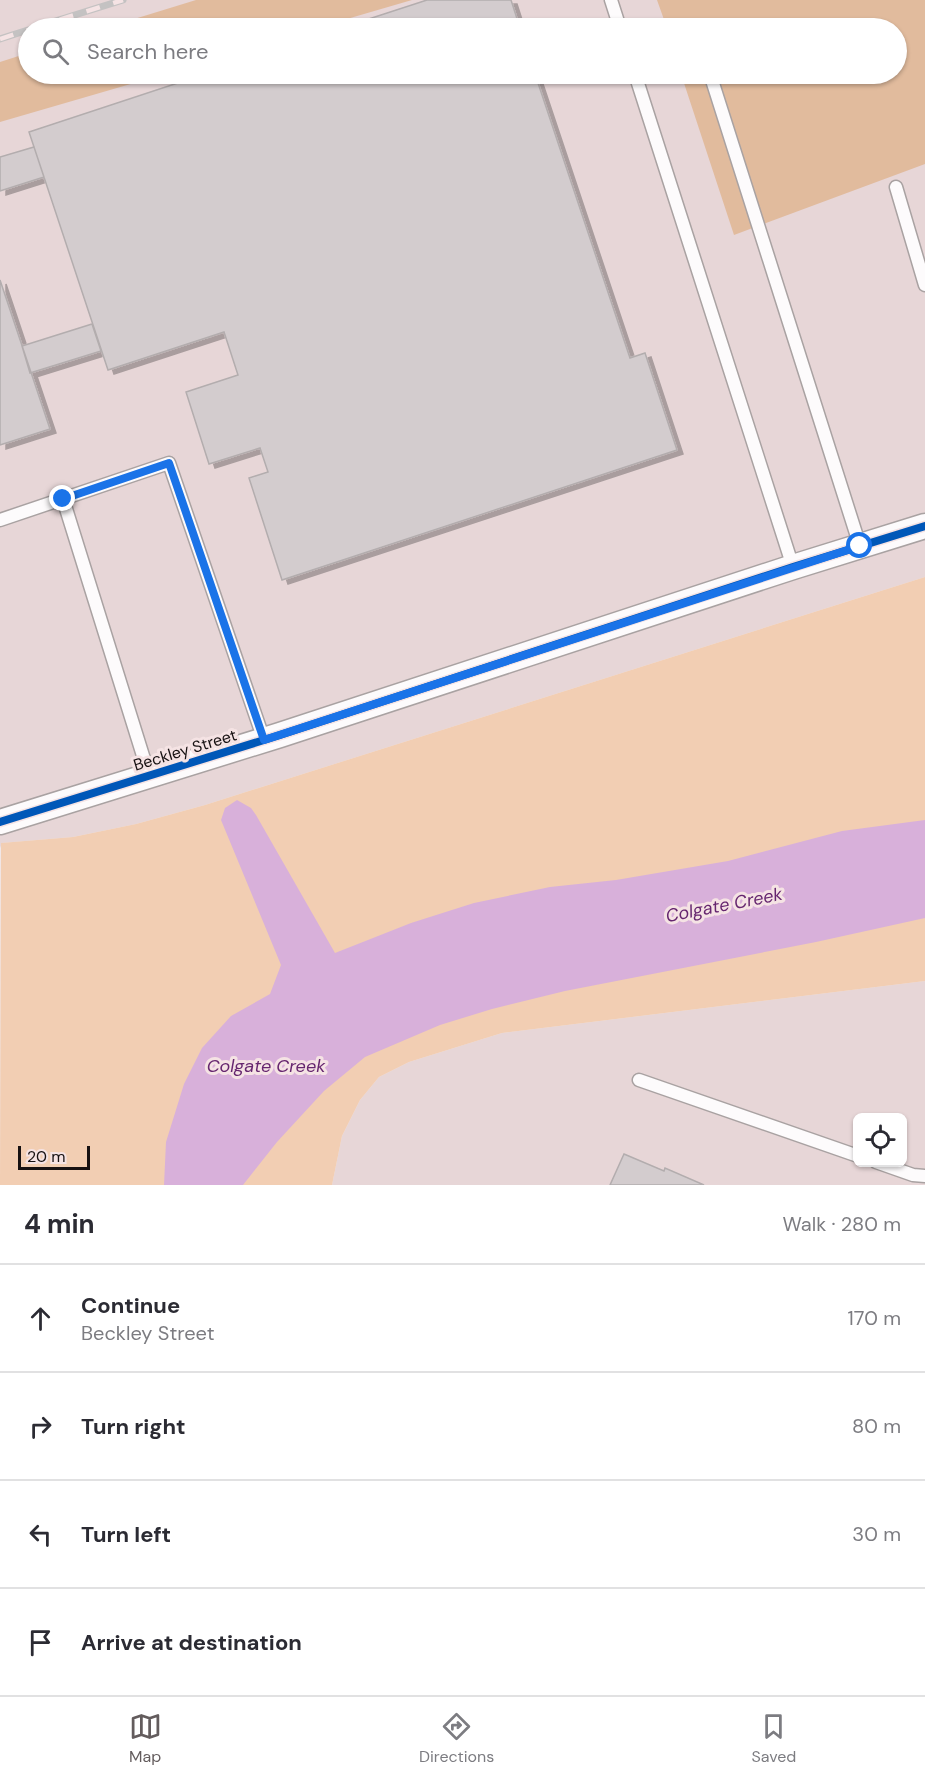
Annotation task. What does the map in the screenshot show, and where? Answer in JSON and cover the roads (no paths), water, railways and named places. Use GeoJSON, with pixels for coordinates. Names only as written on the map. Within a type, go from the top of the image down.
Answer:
{"type":"FeatureCollection","features":[{"type":"Feature","properties":{"kind":"street","name":"Beckley Street"},"geometry":{"type":"LineString","coordinates":[[0,822],[264,740],[925,526]]}},
{"type":"Feature","properties":{"kind":"lane"},"geometry":{"type":"LineString","coordinates":[[611,0],[617,18]]}},
{"type":"Feature","properties":{"kind":"lane"},"geometry":{"type":"LineString","coordinates":[[638,84],[793,567]]}},
{"type":"Feature","properties":{"kind":"lane"},"geometry":{"type":"LineString","coordinates":[[713,84],[860,546]]}},
{"type":"Feature","properties":{"kind":"lane"},"geometry":{"type":"LineString","coordinates":[[896,187],[925,285]]}},
{"type":"Feature","properties":{"kind":"lane"},"geometry":{"type":"LineString","coordinates":[[0,520],[169,463],[264,740]]}},
{"type":"Feature","properties":{"kind":"lane"},"geometry":{"type":"LineString","coordinates":[[63,499],[149,775]]}},
{"type":"Feature","properties":{"kind":"lane"},"geometry":{"type":"LineString","coordinates":[[639,1080],[853,1154]]}},
{"type":"Feature","properties":{"kind":"lane"},"geometry":{"type":"LineString","coordinates":[[890,1167],[913,1175],[925,1176]]}},
{"type":"Feature","properties":{"kind":"water","name":"Colgate Creek"},"geometry":{"type":"Polygon","coordinates":[[[237,800],[251,808],[256,815],[335,953],[411,923],[474,903],[550,887],[616,880],[728,861],[842,831],[925,820],[925,918],[816,942],[565,991],[440,1025],[365,1057],[324,1091],[277,1142],[243,1185],[164,1185],[166,1142],[184,1084],[202,1048],[231,1016],[270,994],[281,965],[221,820],[225,808],[237,800]]]}},
{"type":"Feature","properties":{"kind":"railway"},"geometry":{"type":"LineString","coordinates":[[65,18],[123,0]]}},
{"type":"Feature","properties":{"kind":"railway"},"geometry":{"type":"LineString","coordinates":[[0,39],[18,33]]}}]}
